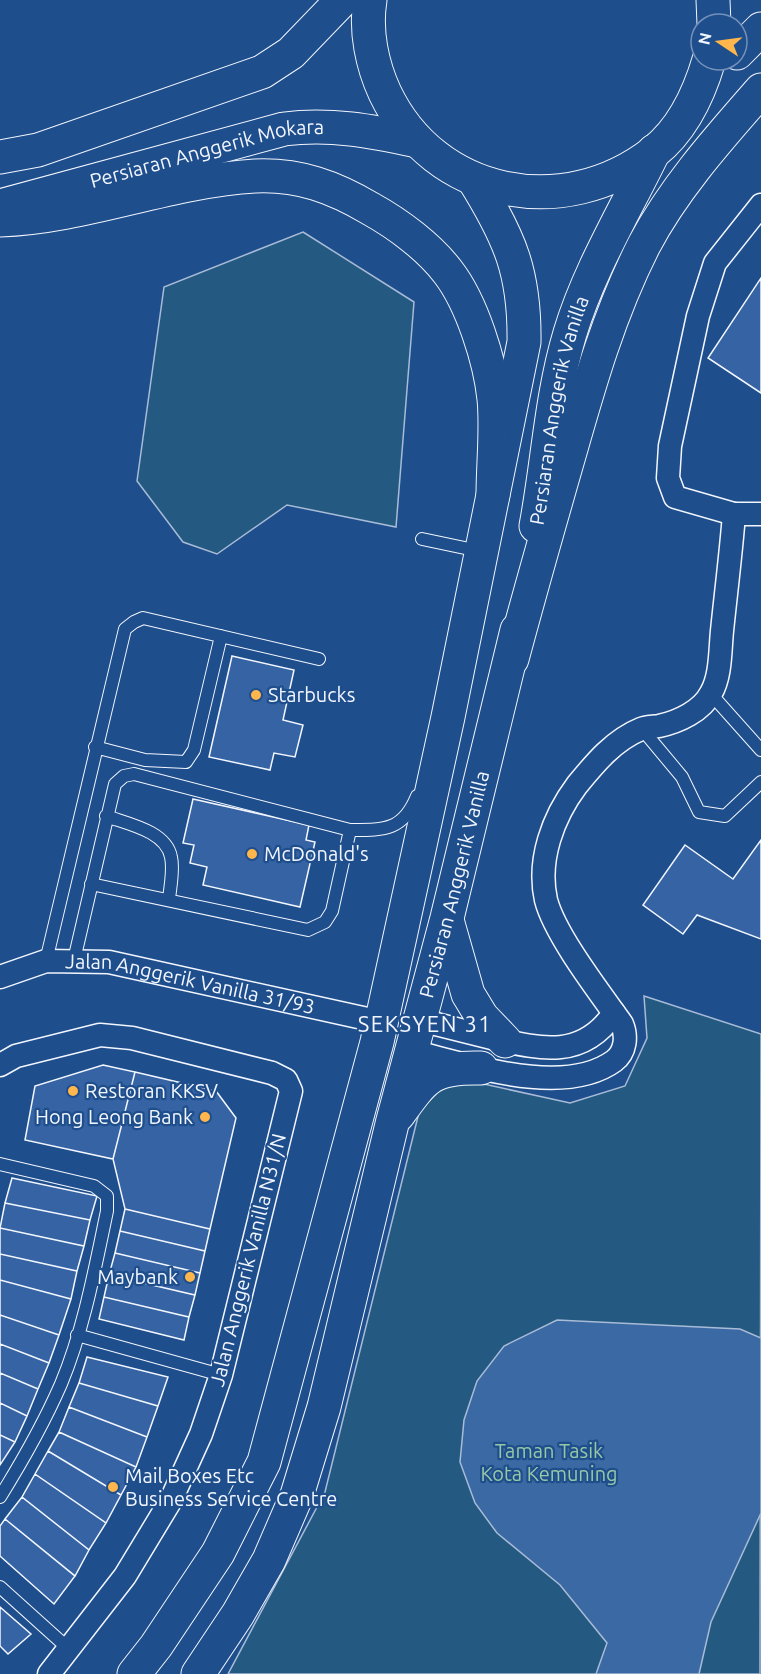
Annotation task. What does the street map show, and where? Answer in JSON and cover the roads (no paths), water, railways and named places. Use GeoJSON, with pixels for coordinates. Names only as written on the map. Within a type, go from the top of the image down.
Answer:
{"type":"FeatureCollection","features":[{"type":"Feature","properties":{"kind":"main road"},"geometry":{"type":"LineString","coordinates":[[0,157],[38,150],[94,132],[262,72],[291,53],[342,0]]}},
{"type":"Feature","properties":{"kind":"main road"},"geometry":{"type":"LineString","coordinates":[[370,0],[370,41],[378,78],[394,111],[417,141],[444,163],[474,180],[520,192],[568,191],[614,177],[654,151],[689,110],[705,73]]}},
{"type":"Feature","properties":{"kind":"main road"},"geometry":{"type":"LineString","coordinates":[[749,41],[761,29]]}},
{"type":"Feature","properties":{"kind":"main road"},"geometry":{"type":"LineString","coordinates":[[512,659],[601,344],[622,293],[645,244],[675,197],[708,152],[761,90]]}},
{"type":"Feature","properties":{"kind":"main road","name":"Persiaran Anggerik Mokara"},"geometry":{"type":"LineString","coordinates":[[0,206],[284,129],[316,125],[340,127],[417,141]]}},
{"type":"Feature","properties":{"kind":"main road","name":"Persiaran Anggerik Vanilla"},"geometry":{"type":"LineString","coordinates":[[198,1674],[238,1614],[269,1560],[297,1495],[324,1407],[392,1124],[512,659],[544,482],[555,399],[570,334],[584,291],[654,151]]}},
{"type":"Feature","properties":{"kind":"main road"},"geometry":{"type":"LineString","coordinates":[[0,220],[40,219],[131,197],[256,176],[298,177],[340,191],[380,214],[414,238],[448,272],[460,294],[477,332],[494,399],[493,495]]}},
{"type":"Feature","properties":{"kind":"main road","name":"Persiaran Anggerik Vanilla"},"geometry":{"type":"LineString","coordinates":[[134,1674],[156,1646],[218,1553],[264,1462],[381,1022],[448,717],[524,342],[524,307],[520,278],[501,224],[474,180]]}},
{"type":"Feature","properties":{"kind":"main road"},"geometry":{"type":"LineString","coordinates":[[447,918],[468,994],[482,1017],[505,1041]]}},
{"type":"Feature","properties":{"kind":"main road"},"geometry":{"type":"LineString","coordinates":[[381,1022],[405,1021],[419,1010],[422,1011]]}},
{"type":"Feature","properties":{"kind":"main road"},"geometry":{"type":"LineString","coordinates":[[392,1124],[415,1091],[435,1072],[451,1067],[481,1068]]}},
{"type":"Feature","properties":{"kind":"street"},"geometry":{"type":"LineString","coordinates":[[761,205],[711,272],[685,370],[667,466],[669,484],[675,497],[734,521],[761,514]]}},
{"type":"Feature","properties":{"kind":"street"},"geometry":{"type":"LineString","coordinates":[[411,1051],[517,1075],[570,1078],[588,1074],[617,1059],[623,1049],[626,1034],[552,915],[546,900],[545,860],[552,826],[572,792],[600,756],[642,729],[681,720],[702,705],[711,694],[717,678],[734,521]]}},
{"type":"Feature","properties":{"kind":"street","name":"Jalan Anggerik Vanilla 31/93"},"geometry":{"type":"LineString","coordinates":[[0,977],[46,962],[74,960],[109,962],[381,1022]]}},
{"type":"Feature","properties":{"kind":"street"},"geometry":{"type":"LineString","coordinates":[[422,1011],[505,1041],[539,1048],[559,1049],[573,1046],[605,1027],[614,1013]]}},
{"type":"Feature","properties":{"kind":"street","name":"Jalan Anggerik Vanilla N31/N"},"geometry":{"type":"LineString","coordinates":[[5,1059],[100,1035],[132,1038],[272,1073],[290,1083],[288,1105],[221,1375],[201,1434],[171,1500],[126,1576],[49,1674]]}},
{"type":"Feature","properties":{"kind":"lane"},"geometry":{"type":"LineString","coordinates":[[422,539],[482,552]]}},
{"type":"Feature","properties":{"kind":"lane"},"geometry":{"type":"LineString","coordinates":[[46,962],[125,629],[143,618],[319,659]]}},
{"type":"Feature","properties":{"kind":"lane"},"geometry":{"type":"LineString","coordinates":[[96,747],[145,760],[186,762],[194,750],[220,636]]}},
{"type":"Feature","properties":{"kind":"lane"},"geometry":{"type":"LineString","coordinates":[[711,694],[761,750]]}},
{"type":"Feature","properties":{"kind":"lane"},"geometry":{"type":"LineString","coordinates":[[74,960],[106,816],[116,784],[124,776],[134,774],[350,830],[381,830],[400,824],[411,811],[448,717]]}},
{"type":"Feature","properties":{"kind":"lane"},"geometry":{"type":"LineString","coordinates":[[642,729],[682,777],[699,812],[725,816],[761,782]]}},
{"type":"Feature","properties":{"kind":"lane"},"geometry":{"type":"LineString","coordinates":[[106,816],[156,836],[168,849],[172,859],[169,900]]}},
{"type":"Feature","properties":{"kind":"lane"},"geometry":{"type":"LineString","coordinates":[[91,884],[308,930],[325,922],[332,911],[350,830]]}},
{"type":"Feature","properties":{"kind":"lane"},"geometry":{"type":"LineString","coordinates":[[0,1164],[94,1186],[107,1196],[107,1211],[77,1335],[62,1383],[27,1453],[0,1497]]}},
{"type":"Feature","properties":{"kind":"lane"},"geometry":{"type":"LineString","coordinates":[[77,1335],[221,1375]]}},
{"type":"Feature","properties":{"kind":"lane"},"geometry":{"type":"LineString","coordinates":[[0,1587],[70,1650]]}},
{"type":"Feature","properties":{"kind":"place","name":"Starbucks"},"geometry":{"type":"Point","coordinates":[256,695]}},
{"type":"Feature","properties":{"kind":"place","name":"McDonald's"},"geometry":{"type":"Point","coordinates":[252,854]}},
{"type":"Feature","properties":{"kind":"place","name":"Restoran KKSV"},"geometry":{"type":"Point","coordinates":[73,1091]}},
{"type":"Feature","properties":{"kind":"place","name":"Hong Leong Bank"},"geometry":{"type":"Point","coordinates":[205,1117]}},
{"type":"Feature","properties":{"kind":"place","name":"Maybank"},"geometry":{"type":"Point","coordinates":[190,1277]}},
{"type":"Feature","properties":{"kind":"place","name":"Mail Boxes Etc Business Service Centre"},"geometry":{"type":"Point","coordinates":[113,1487]}},
{"type":"Feature","properties":{"kind":"district","name":"SEKSYEN 31"},"geometry":{"type":"Point","coordinates":[425,1024]}},
{"type":"Feature","properties":{"kind":"park label","name":"Taman Tasik Kota Kemuning"},"geometry":{"type":"Point","coordinates":[549,1462]}}]}
